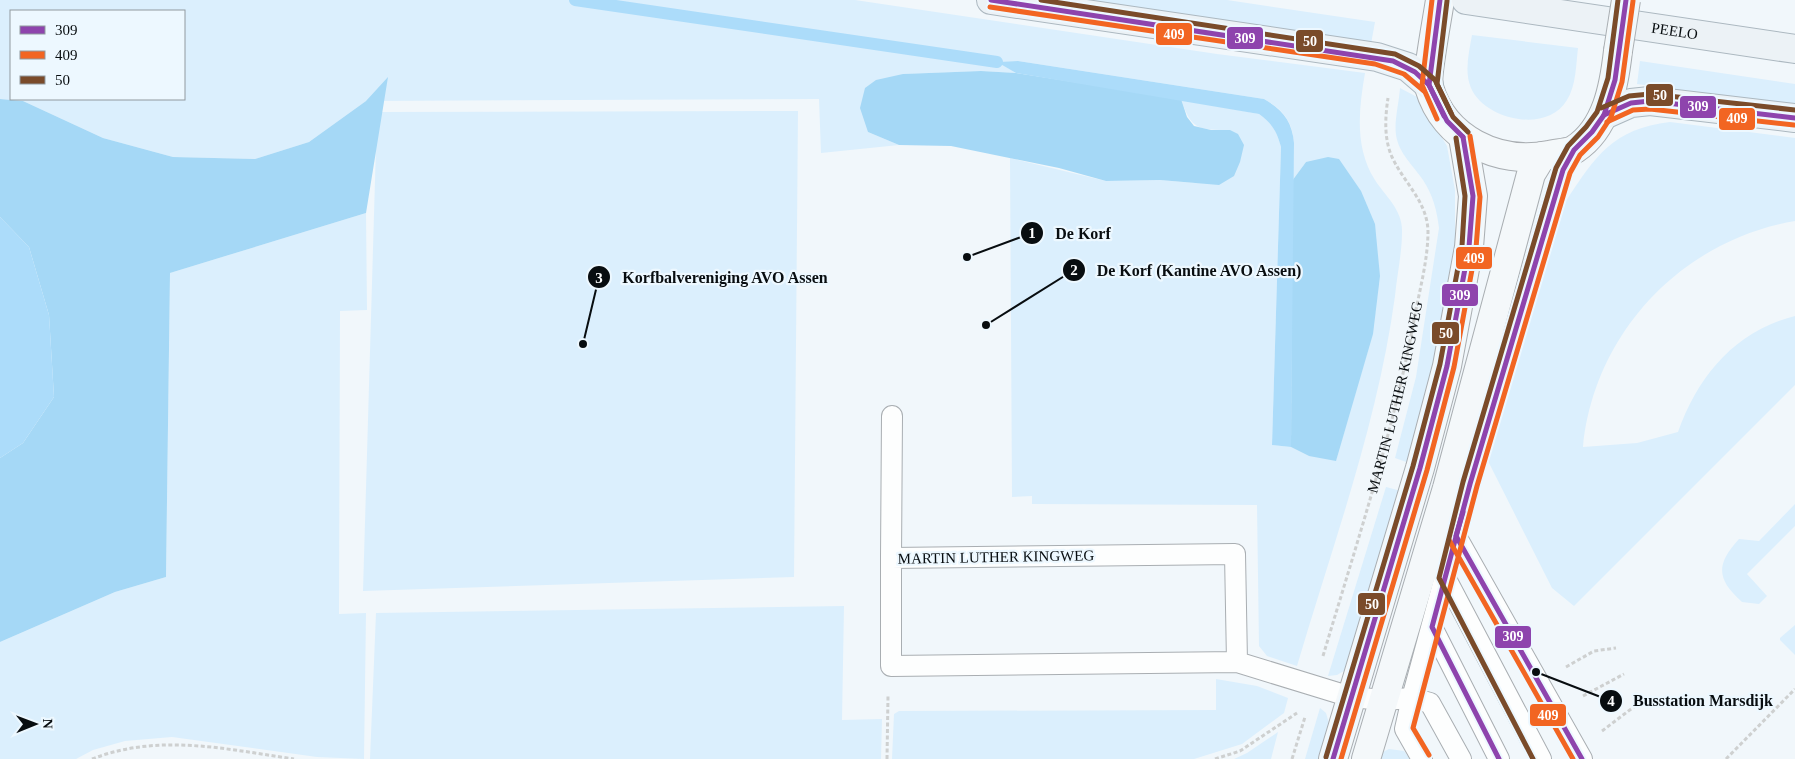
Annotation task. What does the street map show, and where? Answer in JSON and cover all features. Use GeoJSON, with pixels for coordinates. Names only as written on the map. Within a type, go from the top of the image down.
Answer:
{"type":"FeatureCollection","features":[{"type":"Feature","properties":{"kind":"main road"},"geometry":{"type":"LineString","coordinates":[[991,0],[1377,57],[1408,67],[1429,85]]}},
{"type":"Feature","properties":{"kind":"main road","name":"PEELO"},"geometry":{"type":"LineString","coordinates":[[1466,0],[1795,49]]}},
{"type":"Feature","properties":{"kind":"main road"},"geometry":{"type":"LineString","coordinates":[[1604,115],[1631,102],[1650,100],[1795,118]]}},
{"type":"Feature","properties":{"kind":"street"},"geometry":{"type":"LineString","coordinates":[[1438,12],[1429,85],[1447,122],[1462,137],[1489,151],[1512,156],[1542,156],[1574,150],[1592,132],[1604,115],[1615,80],[1626,0]]}},
{"type":"Feature","properties":{"kind":"street"},"geometry":{"type":"LineString","coordinates":[[1333,759],[1420,468],[1447,366],[1468,247],[1473,196],[1462,137]]}},
{"type":"Feature","properties":{"kind":"street"},"geometry":{"type":"LineString","coordinates":[[1366,759],[1447,488],[1531,174],[1542,156]]}},
{"type":"Feature","properties":{"kind":"lane"},"geometry":{"type":"LineString","coordinates":[[1422,759],[1405,729],[1412,698],[1446,579],[1456,536],[1554,199],[1563,170],[1574,150]]}},
{"type":"Feature","properties":{"kind":"lane"},"geometry":{"type":"LineString","coordinates":[[891,558],[892,416]]}},
{"type":"Feature","properties":{"kind":"lane"},"geometry":{"type":"LineString","coordinates":[[1456,536],[1582,759]]}},
{"type":"Feature","properties":{"kind":"lane","name":"MARTIN LUTHER KINGWEG"},"geometry":{"type":"LineString","coordinates":[[891,666],[891,558],[1235,554],[1237,662]]}},
{"type":"Feature","properties":{"kind":"lane"},"geometry":{"type":"LineString","coordinates":[[1446,579],[1540,759]]}},
{"type":"Feature","properties":{"kind":"lane"},"geometry":{"type":"LineString","coordinates":[[1432,627],[1499,759]]}},
{"type":"Feature","properties":{"kind":"lane"},"geometry":{"type":"LineString","coordinates":[[891,666],[1237,662],[1351,697],[1383,700],[1412,698],[1430,702],[1461,759]]}},
{"type":"Feature","properties":{"kind":"path","name":"MARTIN LUTHER KINGWEG"},"geometry":{"type":"LineString","coordinates":[[1292,759],[1396,404],[1425,256],[1428,230],[1423,207],[1392,158],[1386,131],[1386,110]]}},
{"type":"Feature","properties":{"kind":"path"},"geometry":{"type":"LineString","coordinates":[[1560,670],[1594,651],[1616,648]]}},
{"type":"Feature","properties":{"kind":"path"},"geometry":{"type":"LineString","coordinates":[[887,759],[888,681],[891,666]]}},
{"type":"Feature","properties":{"kind":"path"},"geometry":{"type":"LineString","coordinates":[[1576,699],[1624,674]]}},
{"type":"Feature","properties":{"kind":"path"},"geometry":{"type":"LineString","coordinates":[[1726,759],[1795,690]]}},
{"type":"Feature","properties":{"kind":"path"},"geometry":{"type":"LineString","coordinates":[[1600,732],[1639,703]]}},
{"type":"Feature","properties":{"kind":"path"},"geometry":{"type":"LineString","coordinates":[[1215,759],[1240,751],[1308,707]]}},
{"type":"Feature","properties":{"kind":"path"},"geometry":{"type":"LineString","coordinates":[[92,759],[113,751],[153,744],[206,747],[294,759]]}},
{"type":"Feature","properties":{"kind":"shaded area"},"geometry":{"type":"Polygon","coordinates":[[[0,0],[855,0],[1217,54],[1365,73],[1360,114],[1361,141],[1368,167],[1400,217],[1402,232],[1400,256],[1395,296],[1378,390],[1353,482],[1297,666],[1267,656],[1259,646],[1257,505],[1032,504],[1032,496],[1012,497],[1010,158],[1106,181],[1160,180],[1195,183],[1230,130],[1211,130],[1198,126],[1189,117],[1181,99],[1259,114],[1271,124],[1278,136],[1281,147],[1272,445],[1291,447],[1309,456],[1306,162],[1292,181],[1294,144],[1290,124],[1276,107],[1264,99],[1018,61],[998,62],[1016,73],[981,71],[903,74],[868,132],[899,145],[821,153],[819,99],[366,101],[309,142],[255,159],[173,157],[103,138],[23,101],[12,100],[185,100],[185,10],[10,10],[10,100],[0,99],[0,0]]]}},
{"type":"Feature","properties":{"kind":"shaded area"},"geometry":{"type":"Polygon","coordinates":[[[1073,0],[1227,0],[1375,22],[1371,44],[1073,0]]]}},
{"type":"Feature","properties":{"kind":"shaded area"},"geometry":{"type":"Polygon","coordinates":[[[1472,35],[1578,48],[1574,82],[1567,100],[1558,111],[1546,117],[1532,120],[1502,115],[1489,108],[1478,99],[1469,82],[1468,62],[1472,35]]]}},
{"type":"Feature","properties":{"kind":"shaded area"},"geometry":{"type":"Polygon","coordinates":[[[1018,61],[1264,99],[1276,107],[1289,122],[1294,143],[1291,447],[1272,445],[1281,147],[1273,128],[1259,114],[1016,73],[997,62],[1018,61]]]}},
{"type":"Feature","properties":{"kind":"shaded area"},"geometry":{"type":"Polygon","coordinates":[[[1640,61],[1795,84],[1795,106],[1637,84],[1640,61]]]}},
{"type":"Feature","properties":{"kind":"shaded area"},"geometry":{"type":"Polygon","coordinates":[[[981,71],[1016,73],[1181,99],[1187,117],[1194,126],[1211,130],[1230,130],[1238,134],[1244,145],[1240,162],[1234,176],[1219,185],[1160,180],[1106,181],[1059,168],[951,146],[899,145],[868,132],[860,108],[865,88],[876,80],[903,74],[981,71]]]}},
{"type":"Feature","properties":{"kind":"shaded area"},"geometry":{"type":"Polygon","coordinates":[[[388,77],[366,213],[170,273],[166,577],[115,592],[0,642],[0,458],[23,443],[54,397],[49,315],[29,247],[0,217],[0,99],[23,101],[103,138],[173,157],[255,159],[309,142],[366,101],[388,77]]]}},
{"type":"Feature","properties":{"kind":"shaded area"},"geometry":{"type":"Polygon","coordinates":[[[1400,88],[1417,97],[1447,146],[1455,190],[1455,250],[1446,313],[1409,463],[1395,458],[1416,377],[1439,228],[1432,197],[1423,180],[1403,154],[1396,135],[1400,88]]]}},
{"type":"Feature","properties":{"kind":"shaded area"},"geometry":{"type":"Polygon","coordinates":[[[798,111],[794,577],[363,591],[377,112],[798,111]]]}},
{"type":"Feature","properties":{"kind":"shaded area"},"geometry":{"type":"Polygon","coordinates":[[[1670,122],[1795,138],[1795,221],[1754,231],[1716,248],[1681,271],[1651,298],[1625,330],[1605,366],[1591,405],[1583,447],[1637,443],[1678,432],[1696,392],[1722,359],[1754,333],[1774,323],[1795,316],[1795,385],[1574,606],[1552,588],[1488,461],[1566,201],[1587,170],[1608,147],[1634,131],[1670,122]]]}},
{"type":"Feature","properties":{"kind":"shaded area"},"geometry":{"type":"Polygon","coordinates":[[[1328,157],[1339,159],[1361,191],[1375,224],[1380,276],[1373,334],[1336,461],[1309,456],[1291,447],[1292,181],[1306,162],[1328,157]]]}},
{"type":"Feature","properties":{"kind":"shaded area"},"geometry":{"type":"Polygon","coordinates":[[[366,213],[367,310],[340,311],[339,614],[366,613],[364,759],[317,757],[172,737],[125,741],[93,750],[76,759],[0,759],[0,642],[115,592],[166,577],[170,273],[366,213]]]}},
{"type":"Feature","properties":{"kind":"shaded area"},"geometry":{"type":"Polygon","coordinates":[[[0,217],[29,247],[49,315],[54,397],[23,443],[0,458],[0,217]]]}},
{"type":"Feature","properties":{"kind":"shaded area"},"geometry":{"type":"Polygon","coordinates":[[[1386,487],[1401,491],[1349,668],[1337,675],[1328,676],[1386,487]]]}},
{"type":"Feature","properties":{"kind":"shaded area"},"geometry":{"type":"Polygon","coordinates":[[[1795,504],[1795,526],[1747,574],[1767,596],[1759,604],[1742,602],[1733,594],[1724,579],[1722,571],[1726,556],[1739,539],[1759,541],[1795,504]]]}},
{"type":"Feature","properties":{"kind":"shaded area"},"geometry":{"type":"Polygon","coordinates":[[[844,606],[842,720],[882,719],[881,759],[370,759],[376,613],[844,606]]]}},
{"type":"Feature","properties":{"kind":"shaded area"},"geometry":{"type":"Polygon","coordinates":[[[1795,625],[1795,655],[1780,638],[1795,625]]]}},
{"type":"Feature","properties":{"kind":"shaded area"},"geometry":{"type":"Polygon","coordinates":[[[1216,679],[1257,686],[1288,698],[1284,713],[1242,744],[1194,759],[892,759],[894,714],[899,711],[1216,710],[1216,679]]]}},
{"type":"Feature","properties":{"kind":"shaded area"},"geometry":{"type":"Polygon","coordinates":[[[1320,708],[1326,713],[1331,730],[1321,759],[1305,759],[1320,708]]]}},
{"type":"Feature","properties":{"kind":"shaded area"},"geometry":{"type":"Polygon","coordinates":[[[1278,732],[1271,759],[1234,759],[1247,753],[1278,732]]]}},
{"type":"Feature","properties":{"kind":"shaded area"},"geometry":{"type":"Polygon","coordinates":[[[1389,749],[1404,751],[1410,759],[1377,759],[1381,753],[1389,749]]]}},
{"type":"Feature","properties":{"kind":"waterway"},"geometry":{"type":"LineString","coordinates":[[575,0],[997,62]]}},
{"type":"Feature","properties":{"kind":"transit line","name":"309"},"geometry":{"type":"LineString","coordinates":[[991,0],[1393,61],[1415,72],[1429,85],[1447,121],[1463,137]]}},
{"type":"Feature","properties":{"kind":"transit line","name":"50"},"geometry":{"type":"LineString","coordinates":[[1041,0],[1395,54],[1419,66],[1435,80],[1453,117],[1468,132]]}},
{"type":"Feature","properties":{"kind":"transit line","name":"409"},"geometry":{"type":"LineString","coordinates":[[1432,0],[1422,85],[1437,119]]}},
{"type":"Feature","properties":{"kind":"transit line","name":"309"},"geometry":{"type":"LineString","coordinates":[[1440,0],[1429,85],[1444,116]]}},
{"type":"Feature","properties":{"kind":"transit line","name":"50"},"geometry":{"type":"LineString","coordinates":[[1533,759],[1439,578],[1463,482],[1556,168],[1568,146],[1597,112],[1608,78],[1618,0]]}},
{"type":"Feature","properties":{"kind":"transit line","name":"309"},"geometry":{"type":"LineString","coordinates":[[1499,759],[1432,627],[1470,484],[1563,170],[1574,150],[1592,132],[1604,115],[1615,80],[1626,0]]}},
{"type":"Feature","properties":{"kind":"transit line","name":"50"},"geometry":{"type":"LineString","coordinates":[[1447,1],[1437,84],[1451,113]]}},
{"type":"Feature","properties":{"kind":"transit line","name":"409"},"geometry":{"type":"LineString","coordinates":[[1429,755],[1413,728],[1477,486],[1570,173],[1580,155],[1598,137],[1611,117],[1622,82],[1633,1]]}},
{"type":"Feature","properties":{"kind":"transit line","name":"409"},"geometry":{"type":"LineString","coordinates":[[990,7],[1375,64],[1404,74],[1424,91]]}},
{"type":"Feature","properties":{"kind":"transit line","name":"50"},"geometry":{"type":"LineString","coordinates":[[1601,108],[1629,96],[1650,94],[1795,110]]}},
{"type":"Feature","properties":{"kind":"transit line","name":"309"},"geometry":{"type":"LineString","coordinates":[[1604,115],[1631,103],[1650,101],[1795,118]]}},
{"type":"Feature","properties":{"kind":"transit line","name":"409"},"geometry":{"type":"LineString","coordinates":[[1607,122],[1633,110],[1650,109],[1794,125]]}},
{"type":"Feature","properties":{"kind":"transit line","name":"409"},"geometry":{"type":"LineString","coordinates":[[1341,759],[1427,470],[1454,367],[1476,248],[1480,197],[1470,136]]}},
{"type":"Feature","properties":{"kind":"transit line","name":"309"},"geometry":{"type":"LineString","coordinates":[[1333,759],[1420,468],[1447,366],[1469,247],[1473,196],[1463,137]]}},
{"type":"Feature","properties":{"kind":"transit line","name":"50"},"geometry":{"type":"LineString","coordinates":[[1326,757],[1413,466],[1440,364],[1462,246],[1465,196],[1456,138]]}},
{"type":"Feature","properties":{"kind":"transit line","name":"309"},"geometry":{"type":"LineString","coordinates":[[1463,512],[1456,536],[1582,759]]}},
{"type":"Feature","properties":{"kind":"transit line","name":"409"},"geometry":{"type":"LineString","coordinates":[[1449,540],[1573,759]]}},
{"type":"Feature","properties":{"kind":"place","name":"De Korf"},"geometry":{"type":"Point","coordinates":[967,257]}},
{"type":"Feature","properties":{"kind":"place","name":"De Korf (Kantine AVO Assen)"},"geometry":{"type":"Point","coordinates":[986,325]}},
{"type":"Feature","properties":{"kind":"place","name":"Korfbalvereniging AVO Assen"},"geometry":{"type":"Point","coordinates":[583,344]}},
{"type":"Feature","properties":{"kind":"place","name":"Busstation Marsdijk"},"geometry":{"type":"Point","coordinates":[1536,672]}}]}
